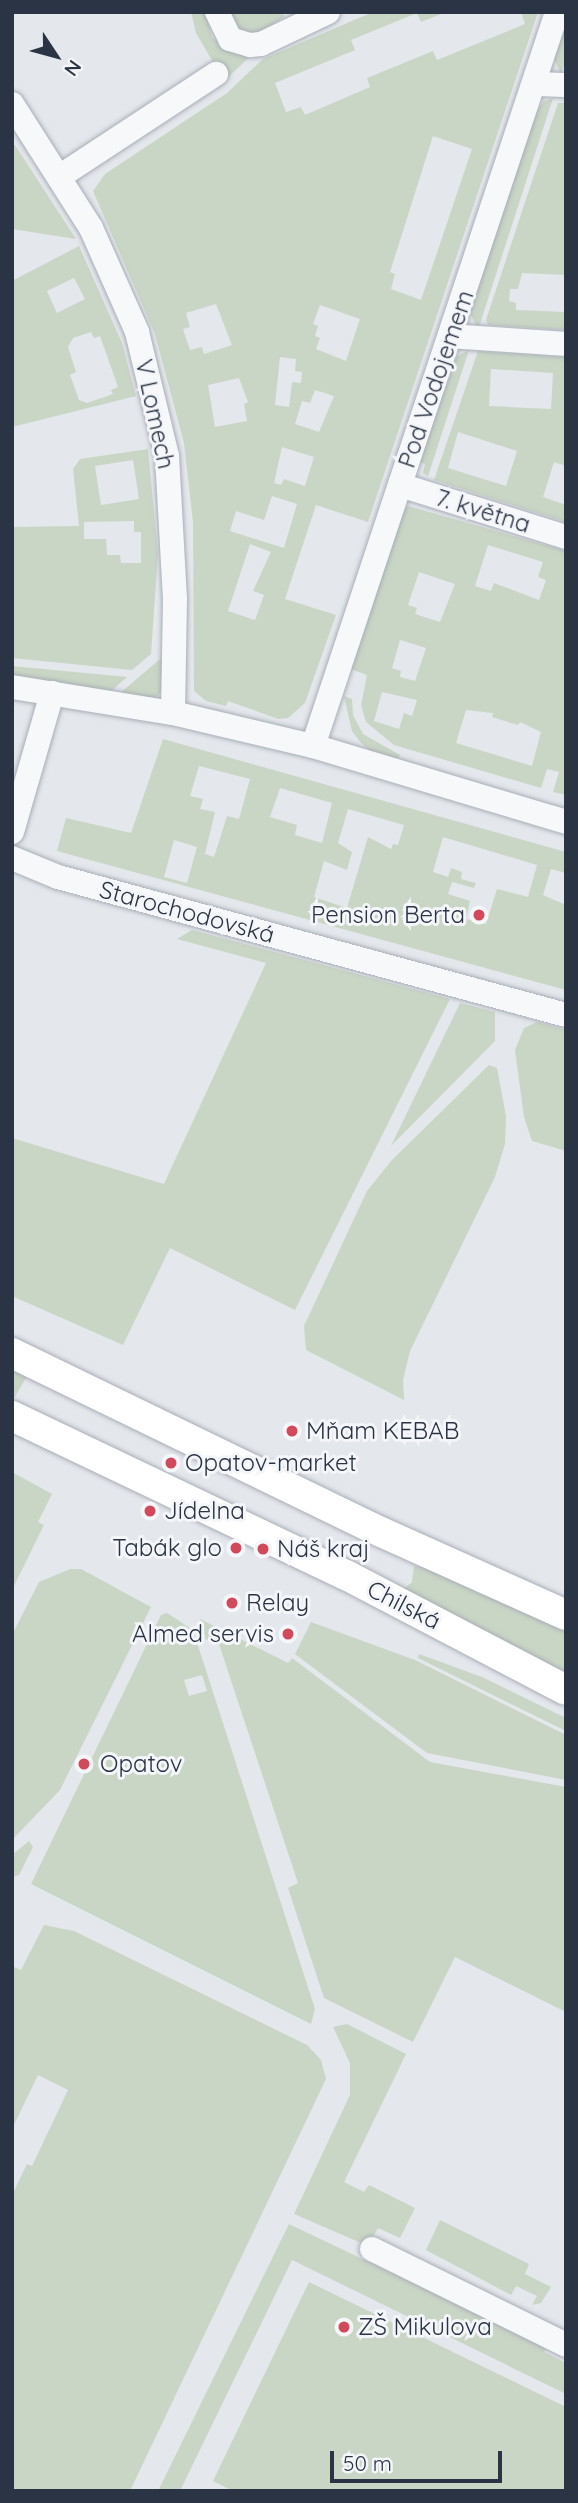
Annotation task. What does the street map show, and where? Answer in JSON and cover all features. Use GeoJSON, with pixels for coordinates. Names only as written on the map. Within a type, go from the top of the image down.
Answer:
{"type":"FeatureCollection","features":[{"type":"Feature","properties":{"kind":"main road"},"geometry":{"type":"LineString","coordinates":[[12,1353],[370,1527],[566,1615]]}},
{"type":"Feature","properties":{"kind":"main road","name":"Chilská"},"geometry":{"type":"LineString","coordinates":[[12,1416],[346,1575],[566,1690]]}},
{"type":"Feature","properties":{"kind":"street"},"geometry":{"type":"LineString","coordinates":[[217,12],[230,39],[250,45],[261,44],[314,14]]}},
{"type":"Feature","properties":{"kind":"street","name":"Pod Vodojemem"},"geometry":{"type":"LineString","coordinates":[[313,746],[557,12]]}},
{"type":"Feature","properties":{"kind":"street"},"geometry":{"type":"LineString","coordinates":[[59,177],[216,74]]}},
{"type":"Feature","properties":{"kind":"street"},"geometry":{"type":"LineString","coordinates":[[535,83],[566,85]]}},
{"type":"Feature","properties":{"kind":"street","name":"V Lomech"},"geometry":{"type":"LineString","coordinates":[[12,104],[91,228],[137,332],[167,456],[175,599],[173,713]]}},
{"type":"Feature","properties":{"kind":"street"},"geometry":{"type":"LineString","coordinates":[[450,336],[566,344]]}},
{"type":"Feature","properties":{"kind":"street","name":"7. května"},"geometry":{"type":"LineString","coordinates":[[400,485],[566,537]]}},
{"type":"Feature","properties":{"kind":"street"},"geometry":{"type":"LineString","coordinates":[[12,687],[173,713],[313,746],[566,822]]}},
{"type":"Feature","properties":{"kind":"street"},"geometry":{"type":"LineString","coordinates":[[12,832],[52,694]]}},
{"type":"Feature","properties":{"kind":"street","name":"Starochodovská"},"geometry":{"type":"LineString","coordinates":[[12,858],[58,877],[566,1015]]}},
{"type":"Feature","properties":{"kind":"street"},"geometry":{"type":"LineString","coordinates":[[372,2249],[566,2345]]}},
{"type":"Feature","properties":{"kind":"green space"},"geometry":{"type":"Polygon","coordinates":[[[191,12],[206,12],[212,37],[226,49],[253,54],[224,81],[196,33],[191,12]]]}},
{"type":"Feature","properties":{"kind":"green space"},"geometry":{"type":"Polygon","coordinates":[[[226,12],[280,12],[285,16],[259,34],[236,30],[226,12]]]}},
{"type":"Feature","properties":{"kind":"green space"},"geometry":{"type":"Polygon","coordinates":[[[373,12],[446,12],[421,22],[417,13],[351,40],[355,50],[275,83],[286,112],[301,107],[305,115],[370,87],[367,78],[433,51],[437,60],[525,24],[521,12],[538,12],[368,522],[316,505],[285,599],[336,615],[305,703],[288,718],[278,719],[228,701],[226,706],[206,701],[194,691],[193,522],[184,443],[155,334],[93,191],[105,174],[227,93],[263,59],[373,12]],[[433,136],[390,272],[395,274],[391,289],[421,300],[472,149],[433,136]],[[216,304],[186,313],[190,327],[183,329],[190,350],[202,347],[204,354],[232,345],[216,304]],[[320,305],[313,324],[318,326],[315,336],[320,338],[316,349],[346,361],[360,319],[320,305]],[[280,357],[275,405],[289,407],[292,382],[301,383],[302,372],[295,371],[296,359],[280,357]],[[239,378],[208,385],[215,427],[247,421],[244,404],[248,402],[239,378]],[[315,390],[310,403],[302,401],[295,424],[319,432],[334,396],[315,390]],[[282,447],[274,483],[281,485],[284,479],[305,486],[314,457],[282,447]],[[272,496],[264,520],[236,511],[230,531],[284,548],[297,504],[272,496]],[[250,544],[228,611],[255,620],[264,595],[253,591],[271,552],[250,544]]]}},
{"type":"Feature","properties":{"kind":"green space"},"geometry":{"type":"Polygon","coordinates":[[[566,25],[566,59],[561,74],[554,59],[566,25]]]}},
{"type":"Feature","properties":{"kind":"green space"},"geometry":{"type":"Polygon","coordinates":[[[553,98],[478,330],[470,313],[535,115],[543,102],[553,98]]]}},
{"type":"Feature","properties":{"kind":"green space"},"geometry":{"type":"Polygon","coordinates":[[[558,103],[566,103],[566,275],[522,273],[518,289],[510,289],[509,301],[516,303],[516,310],[564,312],[566,330],[488,325],[486,320],[558,103]]]}},
{"type":"Feature","properties":{"kind":"green space"},"geometry":{"type":"Polygon","coordinates":[[[12,144],[15,145],[76,239],[12,229],[12,144]]]}},
{"type":"Feature","properties":{"kind":"green space"},"geometry":{"type":"Polygon","coordinates":[[[79,246],[122,343],[136,396],[12,427],[12,281],[79,246]],[[74,278],[47,291],[57,313],[85,299],[74,278]],[[91,332],[73,338],[68,347],[76,372],[70,375],[79,400],[87,403],[113,394],[111,390],[118,387],[100,336],[94,338],[91,332]]]}},
{"type":"Feature","properties":{"kind":"green space"},"geometry":{"type":"Polygon","coordinates":[[[469,350],[428,476],[423,473],[425,464],[419,462],[457,356],[469,350]]]}},
{"type":"Feature","properties":{"kind":"green space"},"geometry":{"type":"Polygon","coordinates":[[[478,351],[566,357],[566,466],[554,462],[543,497],[566,505],[566,522],[434,480],[478,351]],[[491,369],[489,406],[551,409],[553,373],[491,369]],[[458,432],[448,468],[506,486],[517,451],[458,432]]]}},
{"type":"Feature","properties":{"kind":"green space"},"geometry":{"type":"Polygon","coordinates":[[[148,449],[158,554],[151,654],[132,670],[12,658],[12,527],[79,526],[73,469],[80,459],[148,449]],[[133,460],[95,466],[101,505],[139,499],[133,460]],[[134,521],[84,522],[84,539],[106,539],[107,555],[120,555],[121,563],[141,563],[141,532],[134,532],[134,521]]]}},
{"type":"Feature","properties":{"kind":"green space"},"geometry":{"type":"Polygon","coordinates":[[[408,506],[566,551],[566,795],[553,792],[559,772],[547,769],[541,788],[394,745],[366,722],[361,705],[367,675],[351,669],[402,512],[408,506]],[[488,545],[475,586],[491,591],[494,583],[539,600],[546,580],[538,577],[543,562],[488,545]],[[419,572],[408,605],[417,608],[415,614],[440,622],[455,584],[419,572]],[[400,640],[392,668],[401,671],[400,677],[415,681],[426,648],[400,640]],[[382,692],[374,721],[399,729],[404,713],[412,716],[417,700],[382,692]],[[466,710],[456,743],[532,766],[541,732],[520,722],[518,725],[492,717],[493,713],[466,710]]]}},
{"type":"Feature","properties":{"kind":"green space"},"geometry":{"type":"Polygon","coordinates":[[[166,654],[162,690],[156,698],[119,694],[166,654]]]}},
{"type":"Feature","properties":{"kind":"green space"},"geometry":{"type":"Polygon","coordinates":[[[12,666],[127,677],[109,693],[12,677],[12,666]]]}},
{"type":"Feature","properties":{"kind":"green space"},"geometry":{"type":"Polygon","coordinates":[[[344,696],[352,699],[353,715],[363,734],[400,755],[397,762],[375,755],[361,743],[352,731],[344,696]]]}},
{"type":"Feature","properties":{"kind":"green space"},"geometry":{"type":"Polygon","coordinates":[[[163,739],[566,852],[566,873],[551,869],[543,895],[566,905],[566,990],[57,851],[66,818],[131,833],[163,739]],[[199,766],[190,796],[203,799],[200,809],[215,812],[205,854],[214,857],[227,816],[239,819],[250,779],[199,766]],[[280,788],[270,817],[297,825],[295,835],[322,843],[332,803],[280,788]],[[348,809],[338,843],[352,852],[347,870],[324,861],[314,897],[347,908],[368,837],[391,849],[393,844],[398,845],[404,825],[348,809]],[[443,837],[433,872],[448,877],[451,868],[462,872],[461,879],[476,883],[474,888],[452,882],[448,894],[470,901],[466,919],[486,924],[497,889],[528,897],[537,865],[443,837]],[[174,840],[164,877],[187,883],[197,847],[174,840]]]}},
{"type":"Feature","properties":{"kind":"green space"},"geometry":{"type":"Polygon","coordinates":[[[192,930],[450,999],[295,1310],[170,1248],[123,1345],[12,1296],[12,1138],[164,1184],[266,963],[177,939],[192,930]]]}},
{"type":"Feature","properties":{"kind":"green space"},"geometry":{"type":"Polygon","coordinates":[[[460,1003],[495,1012],[495,1041],[391,1146],[460,1003]]]}},
{"type":"Feature","properties":{"kind":"green space"},"geometry":{"type":"Polygon","coordinates":[[[537,1022],[566,1030],[566,1151],[532,1141],[524,1117],[515,1050],[524,1028],[537,1022]]]}},
{"type":"Feature","properties":{"kind":"green space"},"geometry":{"type":"Polygon","coordinates":[[[489,1065],[497,1068],[506,1116],[505,1144],[495,1177],[410,1351],[403,1380],[404,1400],[306,1350],[304,1326],[367,1191],[392,1160],[489,1065]]]}},
{"type":"Feature","properties":{"kind":"green space"},"geometry":{"type":"Polygon","coordinates":[[[12,1360],[31,1369],[12,1402],[12,1360]]]}},
{"type":"Feature","properties":{"kind":"green space"},"geometry":{"type":"Polygon","coordinates":[[[12,1472],[52,1494],[38,1522],[44,1525],[12,1590],[12,1472]]]}},
{"type":"Feature","properties":{"kind":"green space"},"geometry":{"type":"Polygon","coordinates":[[[414,1566],[438,1569],[566,1629],[566,1676],[404,1589],[412,1582],[414,1566]]]}},
{"type":"Feature","properties":{"kind":"green space"},"geometry":{"type":"Polygon","coordinates":[[[70,1569],[81,1569],[151,1607],[60,1790],[12,1840],[12,1635],[39,1582],[70,1569]]]}},
{"type":"Feature","properties":{"kind":"green space"},"geometry":{"type":"Polygon","coordinates":[[[167,1613],[193,1630],[315,2009],[311,2024],[31,1884],[161,1615],[167,1613]],[[202,1675],[184,1680],[189,1696],[207,1691],[202,1675]]]}},
{"type":"Feature","properties":{"kind":"green space"},"geometry":{"type":"Polygon","coordinates":[[[200,1619],[288,1663],[292,1658],[430,1762],[566,1787],[566,2012],[455,1957],[413,2042],[324,1998],[288,1888],[298,1883],[217,1638],[206,1640],[200,1619]]]}},
{"type":"Feature","properties":{"kind":"green space"},"geometry":{"type":"Polygon","coordinates":[[[311,1622],[415,1660],[566,1735],[566,1780],[427,1753],[295,1654],[311,1622]]]}},
{"type":"Feature","properties":{"kind":"green space"},"geometry":{"type":"Polygon","coordinates":[[[419,1654],[482,1677],[566,1718],[566,1731],[418,1658],[419,1654]]]}},
{"type":"Feature","properties":{"kind":"green space"},"geometry":{"type":"Polygon","coordinates":[[[29,1841],[33,1847],[19,1875],[12,1877],[12,1855],[29,1841]]]}},
{"type":"Feature","properties":{"kind":"green space"},"geometry":{"type":"Polygon","coordinates":[[[44,1925],[74,1931],[307,2045],[321,2060],[326,2079],[130,2491],[12,2491],[12,2195],[27,2164],[32,2166],[68,2090],[38,2075],[12,2129],[12,1966],[21,1970],[44,1925]]]}},
{"type":"Feature","properties":{"kind":"green space"},"geometry":{"type":"Polygon","coordinates":[[[347,2024],[406,2054],[344,2182],[364,2192],[369,2185],[415,2208],[400,2238],[378,2228],[368,2246],[294,2214],[350,2095],[350,2063],[333,2027],[347,2024]]]}},
{"type":"Feature","properties":{"kind":"green space"},"geometry":{"type":"Polygon","coordinates":[[[440,2220],[529,2264],[525,2274],[551,2287],[541,2303],[532,2305],[537,2296],[516,2286],[511,2295],[426,2250],[440,2220]]]}},
{"type":"Feature","properties":{"kind":"green space"},"geometry":{"type":"Polygon","coordinates":[[[289,2224],[547,2347],[544,2352],[566,2363],[566,2394],[292,2260],[180,2491],[158,2491],[289,2224]]]}},
{"type":"Feature","properties":{"kind":"green space","name":"ZŠ Mikulova"},"geometry":{"type":"Polygon","coordinates":[[[309,2282],[566,2407],[566,2491],[233,2491],[213,2481],[309,2282]]]}},
{"type":"Feature","properties":{"kind":"place","name":"Pension Berta"},"geometry":{"type":"Point","coordinates":[479,915]}},
{"type":"Feature","properties":{"kind":"place","name":"Mňam KEBAB"},"geometry":{"type":"Point","coordinates":[292,1431]}},
{"type":"Feature","properties":{"kind":"place","name":"Opatov-market"},"geometry":{"type":"Point","coordinates":[171,1463]}},
{"type":"Feature","properties":{"kind":"place","name":"Jídelna"},"geometry":{"type":"Point","coordinates":[150,1511]}},
{"type":"Feature","properties":{"kind":"place","name":"Tabák glo"},"geometry":{"type":"Point","coordinates":[236,1548]}},
{"type":"Feature","properties":{"kind":"place","name":"Náš kraj"},"geometry":{"type":"Point","coordinates":[263,1549]}},
{"type":"Feature","properties":{"kind":"place","name":"Relay"},"geometry":{"type":"Point","coordinates":[232,1603]}},
{"type":"Feature","properties":{"kind":"place","name":"Almed servis"},"geometry":{"type":"Point","coordinates":[288,1634]}},
{"type":"Feature","properties":{"kind":"place","name":"Opatov"},"geometry":{"type":"Point","coordinates":[84,1764]}},
{"type":"Feature","properties":{"kind":"place","name":"ZŠ Mikulova"},"geometry":{"type":"Point","coordinates":[344,2327]}}]}
